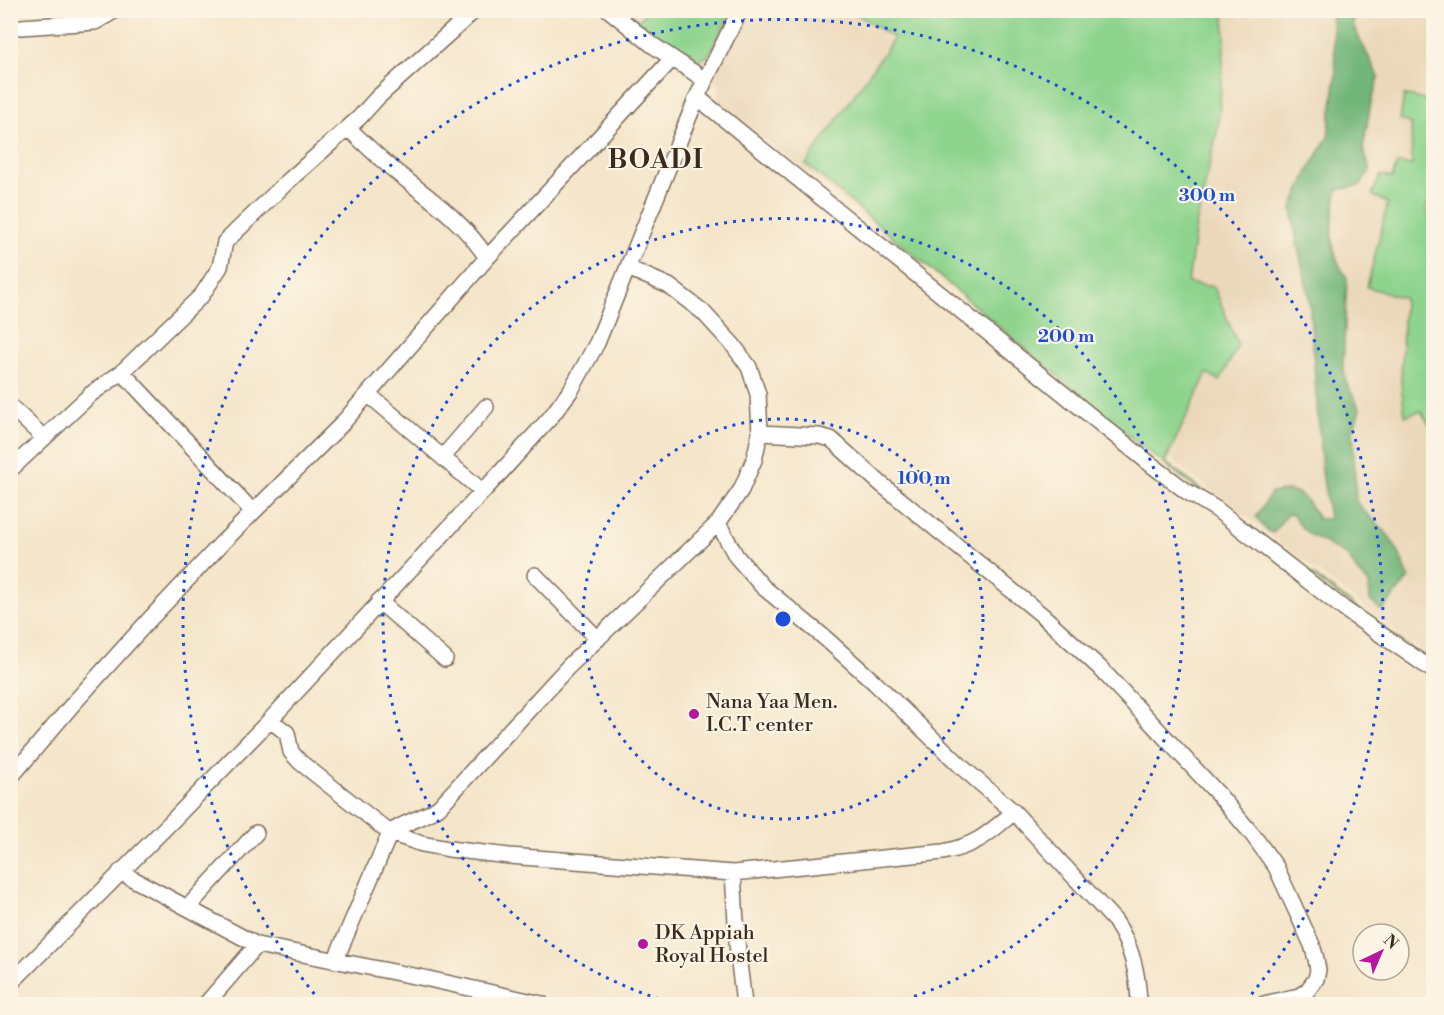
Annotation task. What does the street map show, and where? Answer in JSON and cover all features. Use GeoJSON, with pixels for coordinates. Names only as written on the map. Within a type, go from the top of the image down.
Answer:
{"type":"FeatureCollection","features":[{"type":"Feature","properties":{"kind":"street"},"geometry":{"type":"LineString","coordinates":[[21,27],[95,22],[116,10]]}},
{"type":"Feature","properties":{"kind":"street"},"geometry":{"type":"LineString","coordinates":[[10,470],[91,394],[122,372],[202,295],[220,267],[225,242],[286,183],[348,128],[378,97],[475,10]]}},
{"type":"Feature","properties":{"kind":"street"},"geometry":{"type":"LineString","coordinates":[[609,10],[651,44],[705,80]]}},
{"type":"Feature","properties":{"kind":"street"},"geometry":{"type":"LineString","coordinates":[[10,984],[270,720],[550,418],[571,390],[597,343],[697,97],[740,10]]}},
{"type":"Feature","properties":{"kind":"street"},"geometry":{"type":"LineString","coordinates":[[10,778],[148,620],[340,426],[487,258],[672,59]]}},
{"type":"Feature","properties":{"kind":"street"},"geometry":{"type":"LineString","coordinates":[[697,97],[1149,463],[1186,491],[1216,509],[1344,609],[1434,670]]}},
{"type":"Feature","properties":{"kind":"street"},"geometry":{"type":"LineString","coordinates":[[348,128],[373,152],[456,220],[478,243],[487,258]]}},
{"type":"Feature","properties":{"kind":"street"},"geometry":{"type":"LineString","coordinates":[[335,962],[390,833],[439,807],[568,668],[718,523],[741,490],[754,460],[760,433],[759,394],[749,367],[733,345],[703,312],[669,286],[628,268]]}},
{"type":"Feature","properties":{"kind":"street"},"geometry":{"type":"LineString","coordinates":[[122,372],[253,512]]}},
{"type":"Feature","properties":{"kind":"street"},"geometry":{"type":"LineString","coordinates":[[368,394],[482,490]]}},
{"type":"Feature","properties":{"kind":"street"},"geometry":{"type":"LineString","coordinates":[[10,406],[43,437]]}},
{"type":"Feature","properties":{"kind":"street"},"geometry":{"type":"LineString","coordinates":[[443,457],[486,407]]}},
{"type":"Feature","properties":{"kind":"street"},"geometry":{"type":"LineString","coordinates":[[760,433],[819,436],[831,439],[890,491],[1042,615],[1100,668],[1225,802],[1276,867],[1312,945],[1316,959],[1318,970],[1316,979],[1306,991],[1299,996],[1264,1005]]}},
{"type":"Feature","properties":{"kind":"street"},"geometry":{"type":"LineString","coordinates":[[718,523],[736,556],[763,587],[825,638],[956,762],[1014,812],[1115,921],[1124,934],[1131,951],[1136,970],[1139,1005]]}},
{"type":"Feature","properties":{"kind":"street"},"geometry":{"type":"LineString","coordinates":[[535,575],[598,639]]}},
{"type":"Feature","properties":{"kind":"street"},"geometry":{"type":"LineString","coordinates":[[380,601],[445,659]]}},
{"type":"Feature","properties":{"kind":"street"},"geometry":{"type":"LineString","coordinates":[[270,720],[287,733],[291,752],[300,762],[390,833],[422,844],[459,850],[733,873],[943,852],[963,848],[981,840],[1014,812]]}},
{"type":"Feature","properties":{"kind":"street"},"geometry":{"type":"LineString","coordinates":[[188,907],[256,834]]}},
{"type":"Feature","properties":{"kind":"street"},"geometry":{"type":"LineString","coordinates":[[120,872],[257,945],[424,978],[520,1003],[542,1005]]}},
{"type":"Feature","properties":{"kind":"street"},"geometry":{"type":"LineString","coordinates":[[733,873],[738,956],[744,1005]]}},
{"type":"Feature","properties":{"kind":"street"},"geometry":{"type":"LineString","coordinates":[[206,1005],[257,945]]}},
{"type":"Feature","properties":{"kind":"shaded area"},"geometry":{"type":"Polygon","coordinates":[[[628,11],[1433,11],[1433,660],[1113,415],[716,100],[721,86],[628,11]]]}},
{"type":"Feature","properties":{"kind":"green space"},"geometry":{"type":"Polygon","coordinates":[[[621,11],[625,11],[639,21],[646,11],[731,11],[709,55],[696,62],[680,57],[621,11]]]}},
{"type":"Feature","properties":{"kind":"green space"},"geometry":{"type":"Polygon","coordinates":[[[852,11],[1224,11],[1225,37],[1218,127],[1196,225],[1188,283],[1214,287],[1238,345],[1220,381],[1207,373],[1165,462],[1433,665],[1275,549],[1141,446],[806,164],[894,38],[852,11]]]}},
{"type":"Feature","properties":{"kind":"green space"},"geometry":{"type":"Polygon","coordinates":[[[1331,11],[1354,11],[1353,25],[1379,78],[1371,102],[1363,148],[1370,170],[1361,185],[1337,190],[1332,235],[1336,257],[1347,278],[1343,367],[1346,382],[1360,409],[1353,431],[1356,501],[1391,539],[1409,578],[1382,611],[1370,601],[1369,584],[1356,570],[1348,556],[1311,535],[1302,528],[1293,515],[1287,514],[1273,533],[1266,530],[1256,517],[1271,493],[1289,491],[1301,495],[1318,519],[1329,519],[1322,471],[1309,297],[1292,208],[1307,173],[1328,137],[1336,73],[1331,11]]]}},
{"type":"Feature","properties":{"kind":"green space"},"geometry":{"type":"Polygon","coordinates":[[[1404,95],[1433,102],[1433,187],[1426,209],[1434,223],[1433,431],[1421,411],[1405,416],[1401,383],[1404,298],[1367,287],[1388,203],[1372,195],[1381,175],[1392,178],[1397,164],[1412,165],[1411,124],[1400,120],[1404,95]]]}},
{"type":"Feature","properties":{"kind":"place","name":"Nana Yaa Men. I.C.T center"},"geometry":{"type":"Point","coordinates":[694,714]}},
{"type":"Feature","properties":{"kind":"place","name":"DK Appiah Royal Hostel"},"geometry":{"type":"Point","coordinates":[643,944]}},
{"type":"Feature","properties":{"kind":"district","name":"BOADI"},"geometry":{"type":"Point","coordinates":[656,160]}}]}
